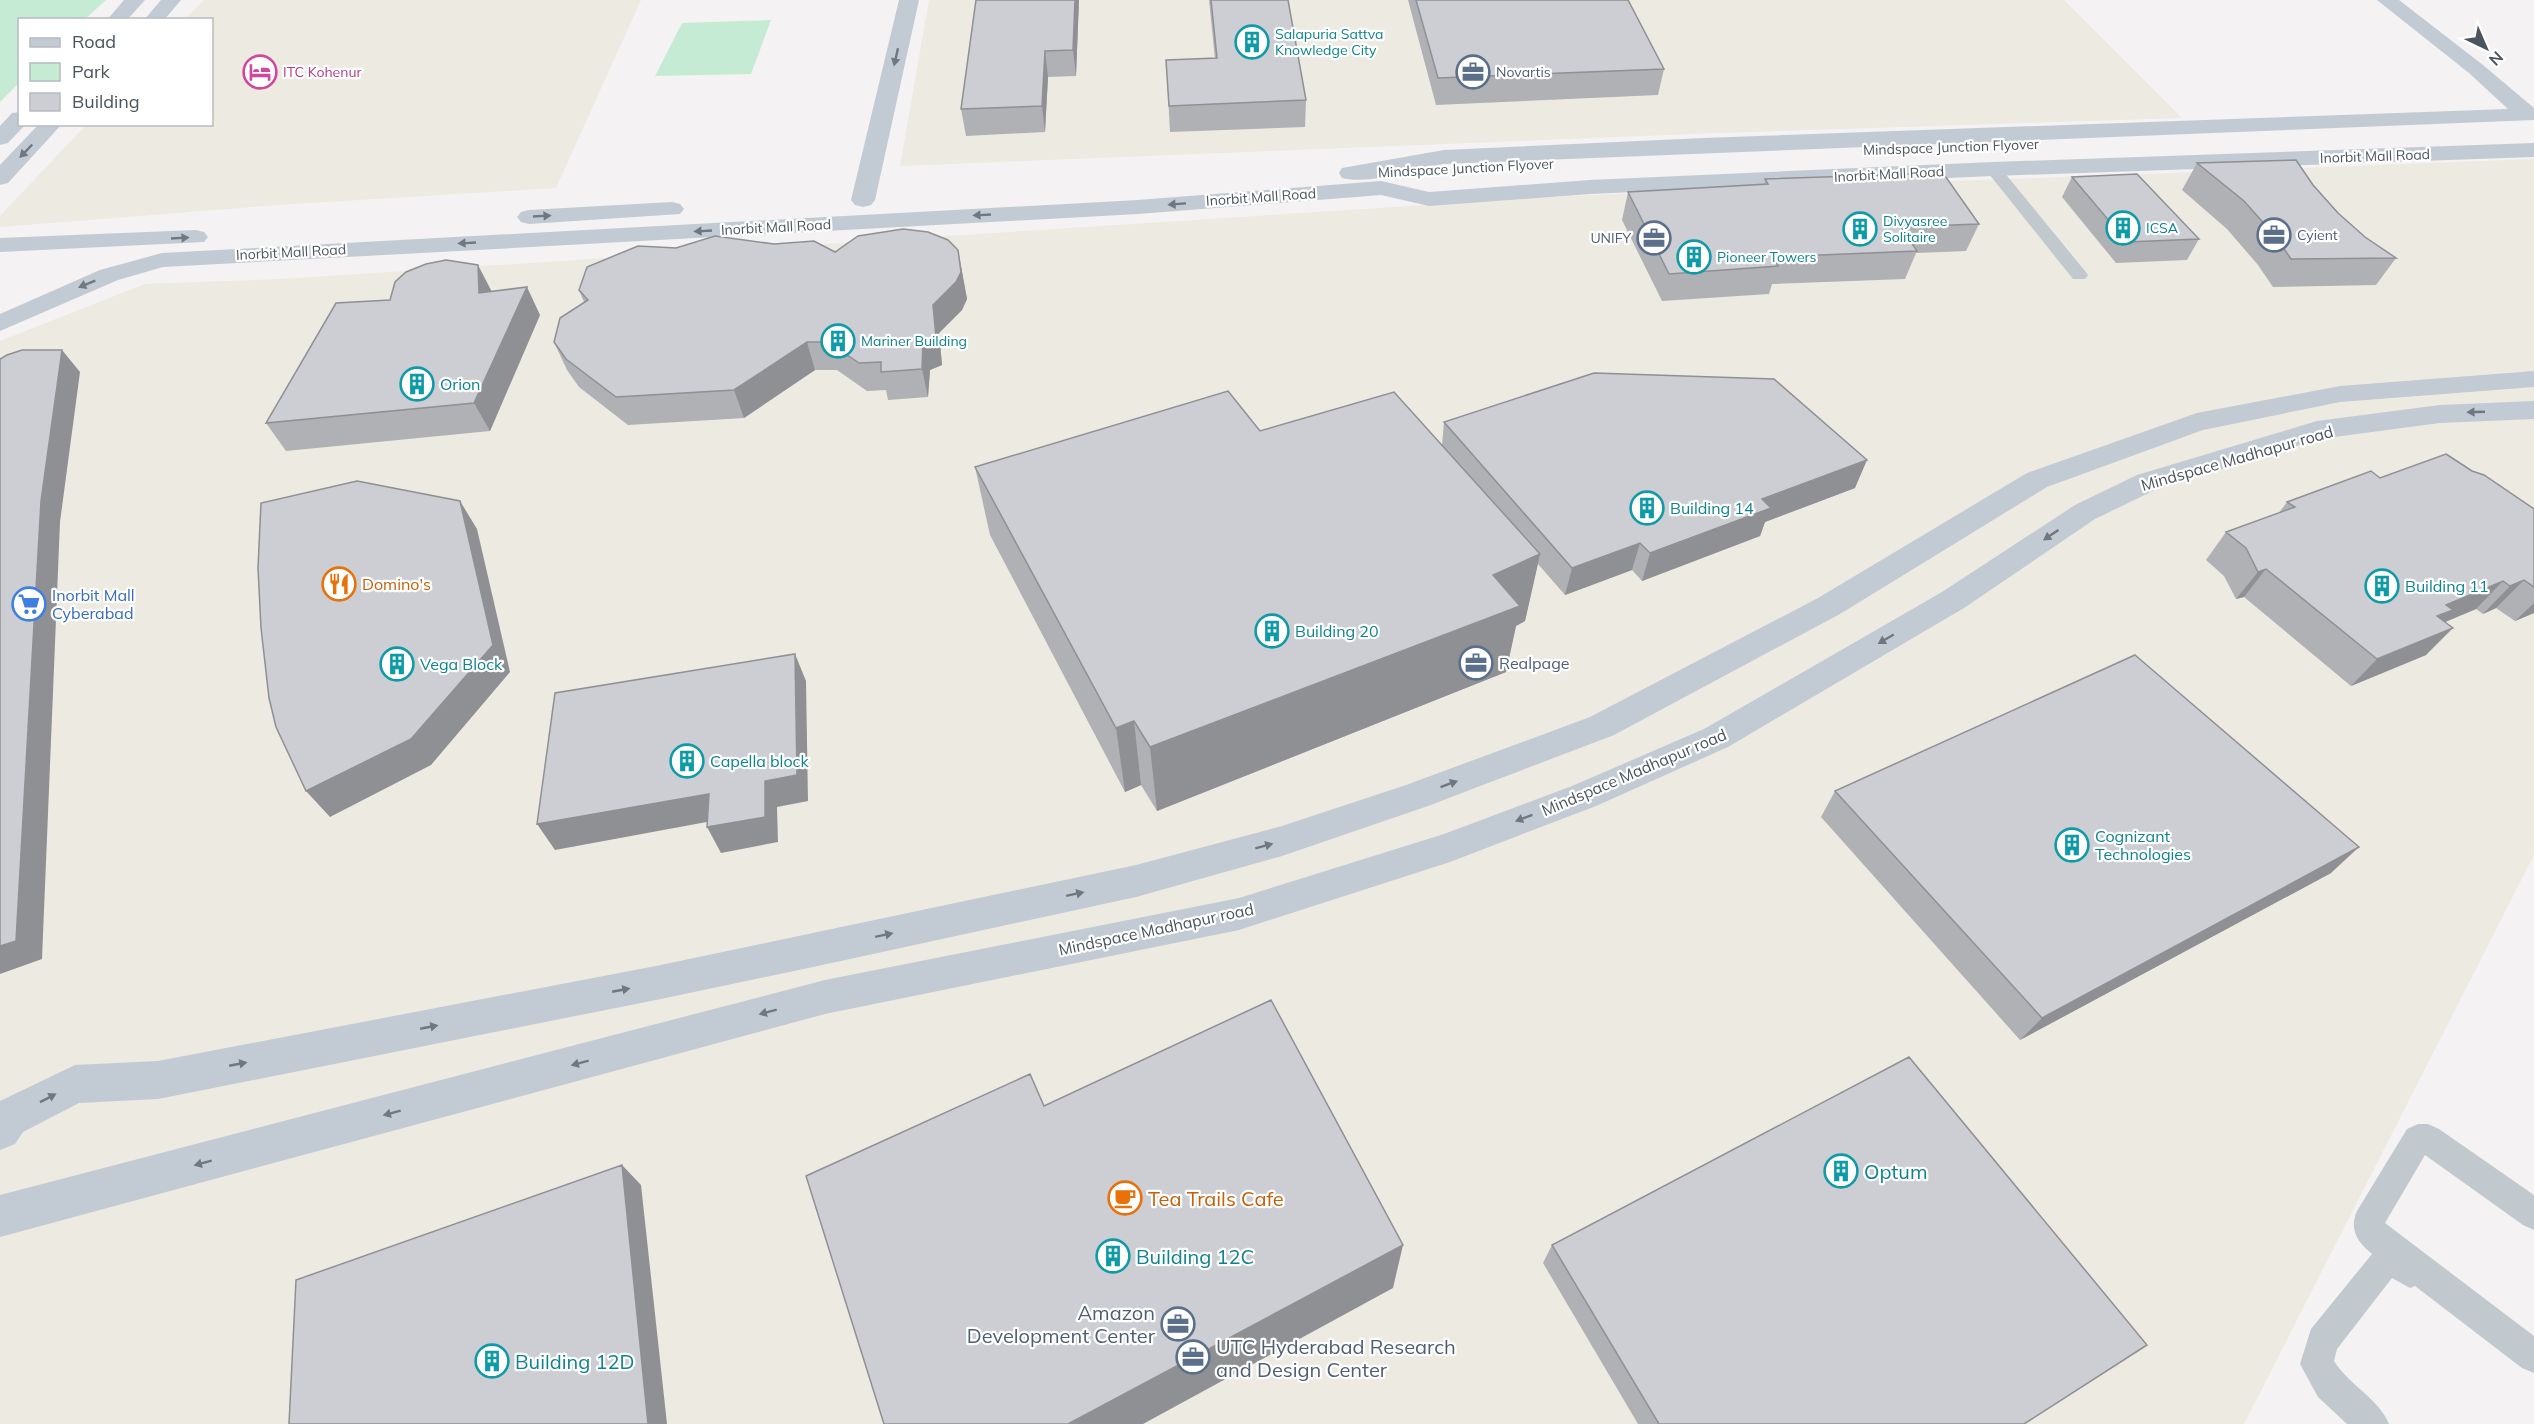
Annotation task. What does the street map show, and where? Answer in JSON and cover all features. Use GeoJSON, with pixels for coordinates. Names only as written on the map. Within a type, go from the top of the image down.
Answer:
{"type":"FeatureCollection","features":[{"type":"Feature","properties":{"kind":"main road"},"geometry":{"type":"LineString","coordinates":[[118,18],[135,0]]}},
{"type":"Feature","properties":{"kind":"main road"},"geometry":{"type":"LineString","coordinates":[[155,18],[171,0]]}},
{"type":"Feature","properties":{"kind":"main road"},"geometry":{"type":"LineString","coordinates":[[863,200],[909,0]]}},
{"type":"Feature","properties":{"kind":"main road"},"geometry":{"type":"LineString","coordinates":[[2387,0],[2447,41]]}},
{"type":"Feature","properties":{"kind":"main road"},"geometry":{"type":"LineString","coordinates":[[2402,0],[2476,69],[2532,115]]}},
{"type":"Feature","properties":{"kind":"main road","name":"Inorbit Mall Road"},"geometry":{"type":"LineString","coordinates":[[0,323],[109,275],[162,260],[1138,207],[1375,180],[1444,157],[1704,145],[2532,115]]}},
{"type":"Feature","properties":{"kind":"main road","name":"Mindspace Junction Flyover"},"geometry":{"type":"LineString","coordinates":[[1375,180],[1957,153],[2532,115]]}},
{"type":"Feature","properties":{"kind":"main road"},"geometry":{"type":"LineString","coordinates":[[0,138],[18,120]]}},
{"type":"Feature","properties":{"kind":"main road"},"geometry":{"type":"LineString","coordinates":[[0,178],[50,126]]}},
{"type":"Feature","properties":{"kind":"main road"},"geometry":{"type":"LineString","coordinates":[[2127,131],[2155,164]]}},
{"type":"Feature","properties":{"kind":"main road","name":"Mindspace Junction Flyover"},"geometry":{"type":"LineString","coordinates":[[1957,153],[2534,141]]}},
{"type":"Feature","properties":{"kind":"main road","name":"Inorbit Mall Road"},"geometry":{"type":"LineString","coordinates":[[1160,183],[1375,180],[1429,199],[1590,187],[1993,169],[2534,150]]}},
{"type":"Feature","properties":{"kind":"main road","name":"Inorbit Mall Road"},"geometry":{"type":"LineString","coordinates":[[840,201],[887,198]]}},
{"type":"Feature","properties":{"kind":"main road"},"geometry":{"type":"LineString","coordinates":[[507,219],[690,208]]}},
{"type":"Feature","properties":{"kind":"main road","name":"Inorbit Mall Road"},"geometry":{"type":"LineString","coordinates":[[2,249],[296,231]]}},
{"type":"Feature","properties":{"kind":"main road"},"geometry":{"type":"LineString","coordinates":[[2,249],[162,260]]}},
{"type":"Feature","properties":{"kind":"main road","name":"Mindspace Madhapur road"},"geometry":{"type":"LineString","coordinates":[[0,1130],[9,1118],[75,1084],[158,1080],[656,983],[1136,881],[1281,841],[1416,796],[1590,731],[1731,660],[1829,606],[2037,480],[2197,422],[2340,394],[2534,379]]}},
{"type":"Feature","properties":{"kind":"main road","name":"Mindspace Madhapur road"},"geometry":{"type":"LineString","coordinates":[[0,1216],[825,997],[1239,914],[1450,847],[1584,796],[1716,738],[1953,600],[2085,512],[2147,482],[2318,430],[2440,414],[2534,410]]}},
{"type":"Feature","properties":{"kind":"main road"},"geometry":{"type":"LineString","coordinates":[[2037,480],[2085,512]]}},
{"type":"Feature","properties":{"kind":"main road"},"geometry":{"type":"LineString","coordinates":[[825,997],[827,947]]}},
{"type":"Feature","properties":{"kind":"street"},"geometry":{"type":"LineString","coordinates":[[1993,169],[2079,275]]}},
{"type":"Feature","properties":{"kind":"street"},"geometry":{"type":"LineString","coordinates":[[2534,1214],[2428,1138],[2421,1138],[2418,1139],[2368,1222],[2370,1231],[2376,1237],[2534,1356]]}},
{"type":"Feature","properties":{"kind":"street"},"geometry":{"type":"LineString","coordinates":[[2372,1424],[2330,1385],[2317,1364],[2323,1341],[2379,1268],[2390,1260],[2397,1262],[2534,1368]]}},
{"type":"Feature","properties":{"kind":"shaded area"},"geometry":{"type":"Polygon","coordinates":[[[204,0],[641,0],[556,188],[277,205],[0,227],[0,216],[85,126],[213,126],[213,18],[186,18],[204,0]]]}},
{"type":"Feature","properties":{"kind":"shaded area","name":"Salapuria Sattva Knowledge City"},"geometry":{"type":"Polygon","coordinates":[[[929,0],[2064,0],[2182,118],[1717,133],[900,166],[929,0]]]}},
{"type":"Feature","properties":{"kind":"shaded area"},"geometry":{"type":"Polygon","coordinates":[[[2534,159],[2534,855],[2244,1424],[0,1424],[0,341],[145,284],[282,279],[1565,196],[2534,159]]]}},
{"type":"Feature","properties":{"kind":"green space"},"geometry":{"type":"Polygon","coordinates":[[[0,0],[106,0],[86,18],[18,18],[18,84],[0,102],[0,0]]]}},
{"type":"Feature","properties":{"kind":"green space"},"geometry":{"type":"Polygon","coordinates":[[[771,20],[751,74],[655,76],[682,23],[771,20]]]}},
{"type":"Feature","properties":{"kind":"building"},"geometry":{"type":"Polygon","coordinates":[[[976,0],[1075,0],[1073,50],[1045,51],[1042,106],[961,109],[976,0]]]}},
{"type":"Feature","properties":{"kind":"building","name":"Salapuria Sattva Knowledge City"},"geometry":{"type":"Polygon","coordinates":[[[1211,0],[1288,0],[1306,100],[1169,106],[1166,60],[1217,58],[1211,0]]]}},
{"type":"Feature","properties":{"kind":"building","name":"Novartis"},"geometry":{"type":"Polygon","coordinates":[[[1416,0],[1628,0],[1664,69],[1438,78],[1416,0]]]}},
{"type":"Feature","properties":{"kind":"building"},"geometry":{"type":"Polygon","coordinates":[[[2296,160],[2313,185],[2338,213],[2365,237],[2396,258],[2291,259],[2276,237],[2244,201],[2197,163],[2296,160]]]}},
{"type":"Feature","properties":{"kind":"building"},"geometry":{"type":"Polygon","coordinates":[[[1943,173],[1979,224],[1901,227],[1917,251],[1772,257],[1778,266],[1669,274],[1628,192],[1768,184],[1765,179],[1943,173]]]}},
{"type":"Feature","properties":{"kind":"building"},"geometry":{"type":"Polygon","coordinates":[[[2137,174],[2199,239],[2127,242],[2072,177],[2137,174]]]}},
{"type":"Feature","properties":{"kind":"building","name":"Mariner Building"},"geometry":{"type":"Polygon","coordinates":[[[903,229],[928,232],[948,240],[958,250],[961,272],[956,282],[933,305],[936,337],[923,342],[922,369],[881,372],[881,362],[859,363],[828,342],[807,342],[734,390],[616,397],[566,359],[554,342],[560,318],[588,300],[579,290],[587,267],[638,246],[676,248],[715,236],[774,244],[814,241],[835,252],[858,236],[903,229]]]}},
{"type":"Feature","properties":{"kind":"building","name":"Orion"},"geometry":{"type":"Polygon","coordinates":[[[446,260],[478,265],[479,293],[527,287],[474,403],[266,423],[336,303],[390,300],[395,282],[406,272],[426,264],[446,260]]]}},
{"type":"Feature","properties":{"kind":"building"},"geometry":{"type":"Polygon","coordinates":[[[22,350],[62,350],[41,501],[16,941],[0,946],[0,359],[22,350]]]}},
{"type":"Feature","properties":{"kind":"building","name":"Building 14"},"geometry":{"type":"Polygon","coordinates":[[[1594,373],[1774,379],[1867,460],[1762,499],[1771,508],[1650,553],[1640,543],[1572,568],[1444,422],[1594,373]]]}},
{"type":"Feature","properties":{"kind":"building","name":"Building 20"},"geometry":{"type":"Polygon","coordinates":[[[1228,391],[1260,431],[1394,392],[1540,554],[1493,575],[1520,606],[1150,747],[1134,721],[1116,728],[975,467],[1228,391]]]}},
{"type":"Feature","properties":{"kind":"building","name":"Building 11"},"geometry":{"type":"Polygon","coordinates":[[[2446,454],[2472,471],[2484,475],[2534,509],[2534,587],[2524,580],[2510,586],[2503,581],[2446,605],[2453,610],[2437,616],[2453,628],[2377,659],[2266,569],[2258,572],[2246,548],[2226,532],[2295,507],[2287,502],[2371,471],[2380,478],[2446,454]]]}},
{"type":"Feature","properties":{"kind":"building","name":"Vega Block"},"geometry":{"type":"Polygon","coordinates":[[[357,481],[460,501],[493,645],[411,739],[306,791],[276,727],[269,698],[261,628],[258,568],[261,503],[357,481]]]}},
{"type":"Feature","properties":{"kind":"building","name":"Capella block"},"geometry":{"type":"Polygon","coordinates":[[[795,654],[797,775],[765,781],[765,817],[707,827],[709,794],[537,824],[555,693],[795,654]]]}},
{"type":"Feature","properties":{"kind":"building","name":"Cognizant Technologies"},"geometry":{"type":"Polygon","coordinates":[[[2135,655],[2359,847],[2042,1018],[1835,791],[2135,655]]]}},
{"type":"Feature","properties":{"kind":"building","name":"Building 12C"},"geometry":{"type":"Polygon","coordinates":[[[1271,1000],[1403,1245],[1068,1424],[884,1424],[806,1176],[1030,1074],[1044,1106],[1271,1000]]]}},
{"type":"Feature","properties":{"kind":"building","name":"Optum"},"geometry":{"type":"Polygon","coordinates":[[[1909,1057],[2147,1345],[2024,1424],[1659,1424],[1552,1245],[1909,1057]]]}},
{"type":"Feature","properties":{"kind":"building","name":"Building 12D"},"geometry":{"type":"Polygon","coordinates":[[[622,1165],[648,1424],[289,1424],[296,1280],[622,1165]]]}},
{"type":"Feature","properties":{"kind":"place","name":"Salapuria Sattva Knowledge City"},"geometry":{"type":"Point","coordinates":[1252,42]}},
{"type":"Feature","properties":{"kind":"place","name":"ITC Kohenur"},"geometry":{"type":"Point","coordinates":[260,72]}},
{"type":"Feature","properties":{"kind":"place","name":"Novartis"},"geometry":{"type":"Point","coordinates":[1473,72]}},
{"type":"Feature","properties":{"kind":"place","name":"ICSA"},"geometry":{"type":"Point","coordinates":[2123,228]}},
{"type":"Feature","properties":{"kind":"place","name":"Divyasree Solitaire"},"geometry":{"type":"Point","coordinates":[1860,229]}},
{"type":"Feature","properties":{"kind":"place","name":"Cyient"},"geometry":{"type":"Point","coordinates":[2274,235]}},
{"type":"Feature","properties":{"kind":"place","name":"UNIFY"},"geometry":{"type":"Point","coordinates":[1654,238]}},
{"type":"Feature","properties":{"kind":"place","name":"Pioneer Towers"},"geometry":{"type":"Point","coordinates":[1694,257]}},
{"type":"Feature","properties":{"kind":"place","name":"Mariner Building"},"geometry":{"type":"Point","coordinates":[838,341]}},
{"type":"Feature","properties":{"kind":"place","name":"Orion"},"geometry":{"type":"Point","coordinates":[417,384]}},
{"type":"Feature","properties":{"kind":"place","name":"Building 14"},"geometry":{"type":"Point","coordinates":[1647,508]}},
{"type":"Feature","properties":{"kind":"place","name":"Domino's"},"geometry":{"type":"Point","coordinates":[339,584]}},
{"type":"Feature","properties":{"kind":"place","name":"Building 11"},"geometry":{"type":"Point","coordinates":[2382,586]}},
{"type":"Feature","properties":{"kind":"place","name":"Inorbit Mall Cyberabad"},"geometry":{"type":"Point","coordinates":[29,604]}},
{"type":"Feature","properties":{"kind":"place","name":"Building 20"},"geometry":{"type":"Point","coordinates":[1272,631]}},
{"type":"Feature","properties":{"kind":"place","name":"Realpage"},"geometry":{"type":"Point","coordinates":[1476,663]}},
{"type":"Feature","properties":{"kind":"place","name":"Vega Block"},"geometry":{"type":"Point","coordinates":[397,664]}},
{"type":"Feature","properties":{"kind":"place","name":"Capella block"},"geometry":{"type":"Point","coordinates":[687,761]}},
{"type":"Feature","properties":{"kind":"place","name":"Cognizant Technologies"},"geometry":{"type":"Point","coordinates":[2072,845]}},
{"type":"Feature","properties":{"kind":"place","name":"Optum"},"geometry":{"type":"Point","coordinates":[1841,1171]}},
{"type":"Feature","properties":{"kind":"place","name":"Tea Trails Cafe"},"geometry":{"type":"Point","coordinates":[1125,1198]}},
{"type":"Feature","properties":{"kind":"place","name":"Building 12C"},"geometry":{"type":"Point","coordinates":[1113,1256]}},
{"type":"Feature","properties":{"kind":"place","name":"Amazon Development Center"},"geometry":{"type":"Point","coordinates":[1178,1324]}},
{"type":"Feature","properties":{"kind":"place","name":"UTC Hyderabad Research and Design Center"},"geometry":{"type":"Point","coordinates":[1193,1357]}},
{"type":"Feature","properties":{"kind":"place","name":"Building 12D"},"geometry":{"type":"Point","coordinates":[492,1361]}}]}
